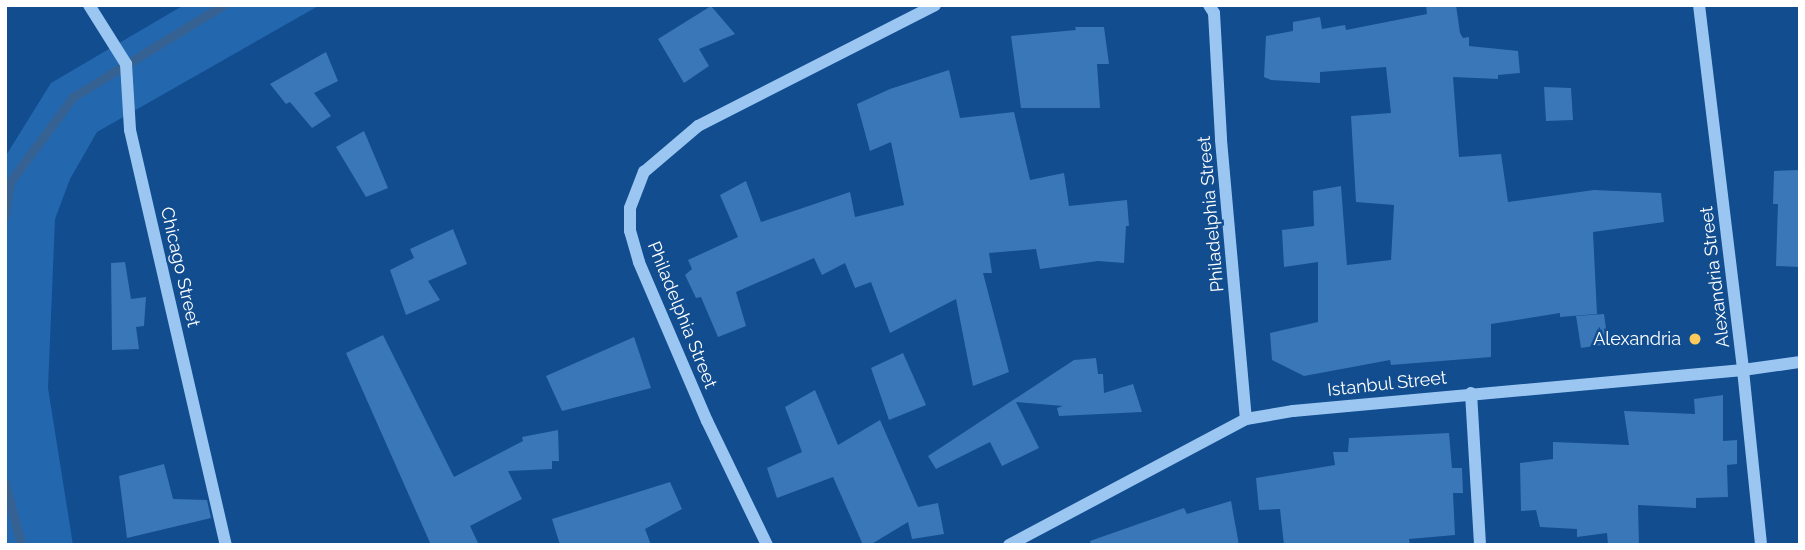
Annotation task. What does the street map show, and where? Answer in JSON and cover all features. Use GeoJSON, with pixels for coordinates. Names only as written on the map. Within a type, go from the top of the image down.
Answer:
{"type":"FeatureCollection","features":[{"type":"Feature","properties":{"kind":"street","name":"Chicago Street"},"geometry":{"type":"LineString","coordinates":[[89,5],[126,64],[130,131],[226,545]]}},
{"type":"Feature","properties":{"kind":"street","name":"Philadelphia Street"},"geometry":{"type":"LineString","coordinates":[[767,545],[708,421],[639,262],[630,231],[630,208],[644,172],[698,127],[935,5]]}},
{"type":"Feature","properties":{"kind":"street","name":"Philadelphia Street"},"geometry":{"type":"LineString","coordinates":[[1209,5],[1214,13],[1221,140],[1246,419]]}},
{"type":"Feature","properties":{"kind":"street","name":"Alexandria Street"},"geometry":{"type":"LineString","coordinates":[[1699,5],[1761,545]]}},
{"type":"Feature","properties":{"kind":"street","name":"Istanbul Street"},"geometry":{"type":"LineString","coordinates":[[1009,545],[1246,419],[1293,411],[1743,370],[1800,362]]}},
{"type":"Feature","properties":{"kind":"street"},"geometry":{"type":"LineString","coordinates":[[1471,393],[1480,545]]}},
{"type":"Feature","properties":{"kind":"shaded area"},"geometry":{"type":"Polygon","coordinates":[[[184,5],[320,5],[97,132],[70,179],[55,219],[48,388],[73,545],[5,545],[5,157],[51,83],[184,5]]]}},
{"type":"Feature","properties":{"kind":"building"},"geometry":{"type":"Polygon","coordinates":[[[1426,5],[1456,5],[1460,33],[1463,38],[1469,37],[1469,46],[1518,51],[1520,73],[1498,75],[1498,79],[1453,77],[1459,157],[1501,154],[1508,202],[1594,190],[1661,193],[1664,222],[1593,232],[1597,314],[1560,317],[1560,313],[1491,324],[1491,357],[1391,365],[1390,360],[1304,376],[1272,360],[1270,333],[1318,322],[1318,262],[1284,267],[1282,230],[1314,226],[1313,191],[1341,186],[1347,265],[1391,260],[1394,205],[1356,202],[1351,116],[1391,113],[1386,67],[1320,72],[1320,83],[1271,80],[1264,77],[1266,36],[1293,31],[1293,22],[1320,17],[1322,29],[1345,25],[1346,30],[1427,14],[1426,5]]]}},
{"type":"Feature","properties":{"kind":"building"},"geometry":{"type":"Polygon","coordinates":[[[711,6],[735,34],[699,49],[709,66],[684,83],[658,39],[711,6]]]}},
{"type":"Feature","properties":{"kind":"building"},"geometry":{"type":"Polygon","coordinates":[[[1075,27],[1104,27],[1109,64],[1097,64],[1100,108],[1021,108],[1011,36],[1076,30],[1075,27]]]}},
{"type":"Feature","properties":{"kind":"building"},"geometry":{"type":"Polygon","coordinates":[[[326,52],[338,81],[314,93],[331,116],[312,128],[290,102],[286,104],[270,84],[326,52]]]}},
{"type":"Feature","properties":{"kind":"building"},"geometry":{"type":"Polygon","coordinates":[[[949,70],[960,118],[1014,112],[1030,180],[1064,173],[1069,206],[1127,200],[1129,226],[1126,226],[1124,263],[1098,261],[1040,269],[1036,249],[989,253],[992,273],[983,273],[1009,372],[973,386],[956,299],[890,333],[871,282],[855,288],[845,263],[822,275],[814,258],[736,292],[746,326],[718,337],[701,297],[696,298],[685,275],[692,269],[688,260],[738,237],[720,195],[746,181],[761,222],[850,192],[855,217],[904,205],[891,142],[870,151],[857,104],[890,89],[949,70]]]}},
{"type":"Feature","properties":{"kind":"building"},"geometry":{"type":"Polygon","coordinates":[[[1544,87],[1571,88],[1573,120],[1546,121],[1544,87]]]}},
{"type":"Feature","properties":{"kind":"building"},"geometry":{"type":"Polygon","coordinates":[[[364,131],[388,188],[366,197],[336,147],[364,131]]]}},
{"type":"Feature","properties":{"kind":"building"},"geometry":{"type":"Polygon","coordinates":[[[1799,170],[1800,267],[1776,266],[1778,204],[1773,204],[1774,171],[1799,170]]]}},
{"type":"Feature","properties":{"kind":"building"},"geometry":{"type":"Polygon","coordinates":[[[453,229],[467,264],[428,281],[440,300],[406,315],[390,270],[414,258],[410,249],[453,229]]]}},
{"type":"Feature","properties":{"kind":"building"},"geometry":{"type":"Polygon","coordinates":[[[125,262],[131,299],[146,297],[144,326],[136,327],[139,349],[112,350],[111,263],[125,262]]]}},
{"type":"Feature","properties":{"kind":"building"},"geometry":{"type":"Polygon","coordinates":[[[1604,314],[1608,344],[1581,348],[1576,316],[1604,314]]]}},
{"type":"Feature","properties":{"kind":"building"},"geometry":{"type":"Polygon","coordinates":[[[383,335],[454,477],[523,441],[522,437],[558,430],[559,461],[552,461],[552,469],[508,471],[522,499],[470,526],[479,545],[431,545],[346,353],[383,335]]]}},
{"type":"Feature","properties":{"kind":"building"},"geometry":{"type":"Polygon","coordinates":[[[634,337],[651,388],[562,411],[546,376],[634,337]]]}},
{"type":"Feature","properties":{"kind":"building"},"geometry":{"type":"Polygon","coordinates":[[[903,353],[926,405],[889,420],[871,368],[903,353]]]}},
{"type":"Feature","properties":{"kind":"building"},"geometry":{"type":"Polygon","coordinates":[[[1096,358],[1098,374],[1103,374],[1104,393],[1133,384],[1142,412],[1059,416],[1057,408],[1063,406],[1016,402],[1039,448],[1002,466],[990,442],[936,469],[928,456],[1074,360],[1096,358]]]}},
{"type":"Feature","properties":{"kind":"building"},"geometry":{"type":"Polygon","coordinates":[[[815,390],[838,445],[880,420],[918,507],[938,503],[944,534],[912,539],[908,522],[870,545],[863,545],[833,477],[777,498],[767,468],[802,452],[785,407],[815,390]]]}},
{"type":"Feature","properties":{"kind":"building"},"geometry":{"type":"Polygon","coordinates":[[[1723,395],[1723,441],[1737,440],[1737,464],[1727,465],[1728,497],[1696,498],[1696,508],[1638,505],[1639,545],[1608,545],[1607,533],[1577,537],[1577,529],[1540,527],[1536,510],[1521,511],[1520,463],[1553,459],[1553,442],[1629,445],[1624,411],[1695,414],[1694,399],[1723,395]]]}},
{"type":"Feature","properties":{"kind":"building"},"geometry":{"type":"Polygon","coordinates":[[[1449,433],[1452,468],[1462,468],[1463,493],[1453,493],[1455,535],[1409,539],[1410,545],[1284,545],[1280,509],[1259,510],[1256,478],[1335,465],[1333,452],[1348,452],[1349,438],[1449,433]]]}},
{"type":"Feature","properties":{"kind":"building"},"geometry":{"type":"Polygon","coordinates":[[[164,464],[173,499],[207,500],[211,518],[127,538],[119,476],[164,464]]]}},
{"type":"Feature","properties":{"kind":"building"},"geometry":{"type":"Polygon","coordinates":[[[670,482],[682,509],[645,529],[651,545],[560,545],[552,519],[670,482]]]}},
{"type":"Feature","properties":{"kind":"building"},"geometry":{"type":"Polygon","coordinates":[[[1231,501],[1239,545],[1091,545],[1090,541],[1184,508],[1187,514],[1231,501]]]}},
{"type":"Feature","properties":{"kind":"waterway"},"geometry":{"type":"LineString","coordinates":[[5,215],[10,182],[73,97],[223,5]]}},
{"type":"Feature","properties":{"kind":"waterway"},"geometry":{"type":"LineString","coordinates":[[5,482],[21,545]]}},
{"type":"Feature","properties":{"kind":"place","name":"Alexandria"},"geometry":{"type":"Point","coordinates":[1695,339]}}]}
